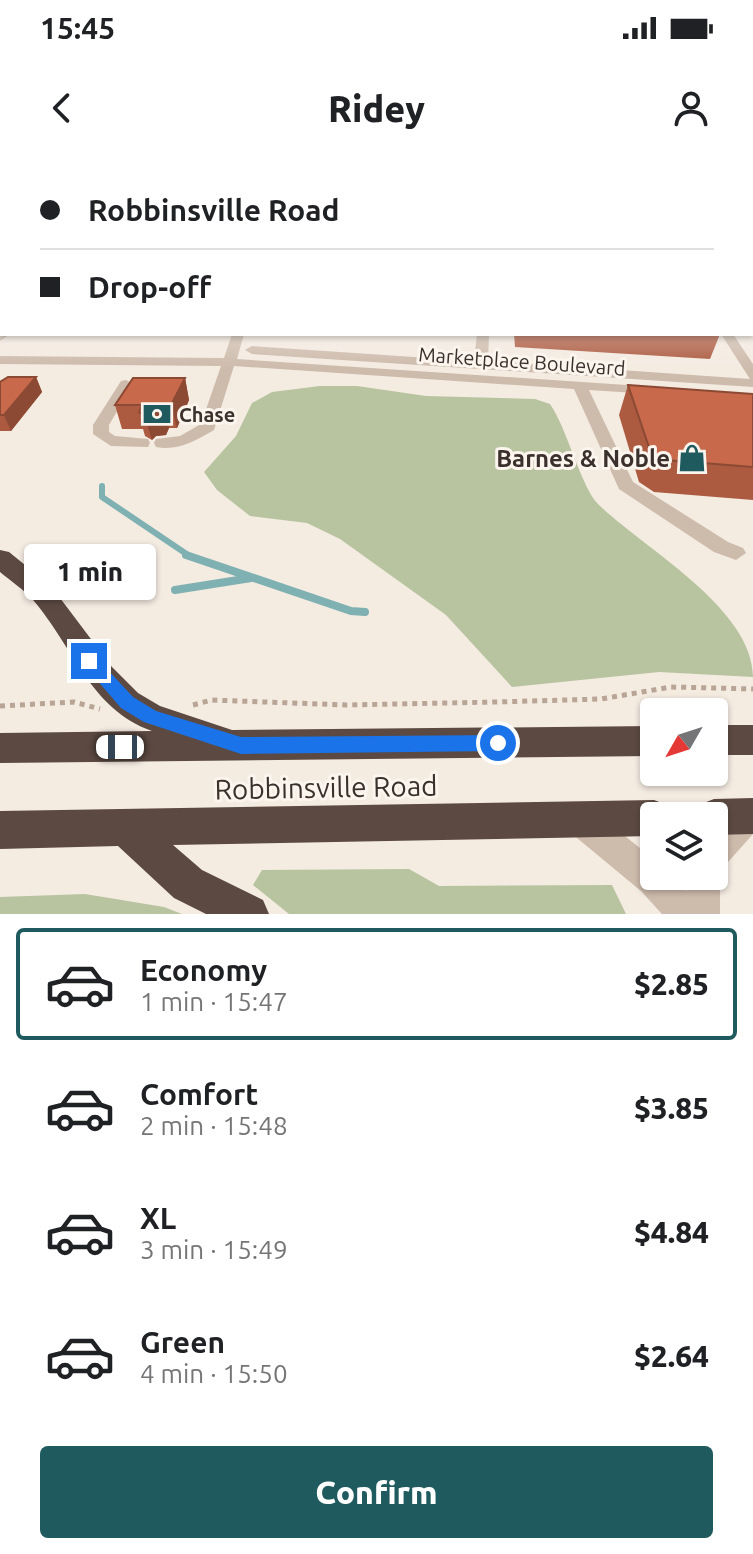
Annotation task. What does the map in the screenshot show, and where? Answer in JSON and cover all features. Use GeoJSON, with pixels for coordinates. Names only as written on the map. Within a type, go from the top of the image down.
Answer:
{"type":"FeatureCollection","features":[{"type":"Feature","properties":{"kind":"highway"},"geometry":{"type":"LineString","coordinates":[[0,558],[42,593],[93,666],[127,703],[151,717],[241,745]]}},
{"type":"Feature","properties":{"kind":"highway"},"geometry":{"type":"LineString","coordinates":[[728,740],[753,740]]}},
{"type":"Feature","properties":{"kind":"highway","name":"Robbinsville Road"},"geometry":{"type":"LineString","coordinates":[[0,748],[640,741]]}},
{"type":"Feature","properties":{"kind":"highway"},"geometry":{"type":"LineString","coordinates":[[728,817],[751,816]]}},
{"type":"Feature","properties":{"kind":"highway","name":"Robbinsville Road"},"geometry":{"type":"LineString","coordinates":[[0,830],[640,818]]}},
{"type":"Feature","properties":{"kind":"highway"},"geometry":{"type":"LineString","coordinates":[[124,827],[188,884],[249,914]]}},
{"type":"Feature","properties":{"kind":"street"},"geometry":{"type":"LineString","coordinates":[[162,443],[184,441],[208,427],[237,336]]}},
{"type":"Feature","properties":{"kind":"street"},"geometry":{"type":"LineString","coordinates":[[254,336],[276,347],[296,352]]}},
{"type":"Feature","properties":{"kind":"street"},"geometry":{"type":"LineString","coordinates":[[481,364],[483,336]]}},
{"type":"Feature","properties":{"kind":"street"},"geometry":{"type":"LineString","coordinates":[[728,336],[753,375]]}},
{"type":"Feature","properties":{"kind":"street","name":"Marketplace Boulevard"},"geometry":{"type":"LineString","coordinates":[[0,348],[230,356],[753,398]]}},
{"type":"Feature","properties":{"kind":"street","name":"Marketplace Boulevard"},"geometry":{"type":"LineString","coordinates":[[0,360],[296,352],[753,383]]}},
{"type":"Feature","properties":{"kind":"street"},"geometry":{"type":"LineString","coordinates":[[126,384],[101,425],[101,434],[111,441],[142,443]]}},
{"type":"Feature","properties":{"kind":"street"},"geometry":{"type":"LineString","coordinates":[[579,385],[625,485],[736,553]]}},
{"type":"Feature","properties":{"kind":"street"},"geometry":{"type":"LineString","coordinates":[[728,837],[751,816]]}},
{"type":"Feature","properties":{"kind":"street"},"geometry":{"type":"LineString","coordinates":[[579,819],[653,879],[685,914]]}},
{"type":"Feature","properties":{"kind":"street"},"geometry":{"type":"LineString","coordinates":[[703,890],[703,914]]}},
{"type":"Feature","properties":{"kind":"path"},"geometry":{"type":"LineString","coordinates":[[187,707],[212,700],[346,705],[601,699],[671,687],[753,689]]}},
{"type":"Feature","properties":{"kind":"path"},"geometry":{"type":"LineString","coordinates":[[0,706],[74,702],[97,709]]}},
{"type":"Feature","properties":{"kind":"green space"},"geometry":{"type":"Polygon","coordinates":[[[320,386],[357,386],[426,396],[535,399],[550,404],[592,496],[716,604],[735,627],[748,652],[753,677],[659,672],[512,687],[446,615],[340,539],[307,523],[250,516],[217,490],[204,472],[236,436],[252,403],[272,392],[320,386]]]}},
{"type":"Feature","properties":{"kind":"green space"},"geometry":{"type":"Polygon","coordinates":[[[409,869],[439,886],[612,885],[626,914],[289,914],[253,885],[262,870],[409,869]]]}},
{"type":"Feature","properties":{"kind":"green space"},"geometry":{"type":"Polygon","coordinates":[[[85,894],[164,907],[182,914],[0,914],[0,897],[85,894]]]}},
{"type":"Feature","properties":{"kind":"building"},"geometry":{"type":"Polygon","coordinates":[[[8,377],[36,377],[4,415],[0,415],[0,382],[8,377]]]}},
{"type":"Feature","properties":{"kind":"building"},"geometry":{"type":"Polygon","coordinates":[[[133,378],[185,378],[171,405],[163,405],[160,411],[145,417],[139,412],[142,405],[115,405],[133,378]]]}},
{"type":"Feature","properties":{"kind":"building"},"geometry":{"type":"Polygon","coordinates":[[[628,385],[753,394],[753,467],[665,460],[650,450],[628,385]]]}},
{"type":"Feature","properties":{"kind":"waterway"},"geometry":{"type":"LineString","coordinates":[[102,486],[102,497],[190,556]]}},
{"type":"Feature","properties":{"kind":"waterway"},"geometry":{"type":"LineString","coordinates":[[186,555],[190,556]]}},
{"type":"Feature","properties":{"kind":"waterway"},"geometry":{"type":"LineString","coordinates":[[190,556],[351,611],[365,612]]}},
{"type":"Feature","properties":{"kind":"waterway"},"geometry":{"type":"LineString","coordinates":[[175,590],[251,578]]}},
{"type":"Feature","properties":{"kind":"place","name":"Chase"},"geometry":{"type":"Point","coordinates":[157,414]}},
{"type":"Feature","properties":{"kind":"place","name":"Barnes & Noble"},"geometry":{"type":"Point","coordinates":[692,458]}},
{"type":"Feature","properties":{"kind":"route"},"geometry":{"type":"LineString","coordinates":[[89,661],[127,703],[151,717],[241,745],[498,743]]}}]}
